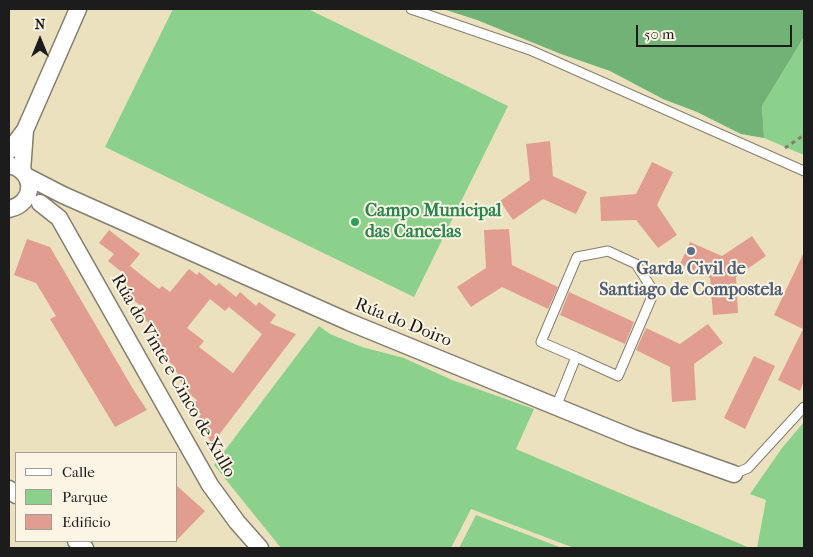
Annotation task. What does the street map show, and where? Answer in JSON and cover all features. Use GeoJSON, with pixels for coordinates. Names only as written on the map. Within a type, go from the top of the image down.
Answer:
{"type":"FeatureCollection","features":[{"type":"Feature","properties":{"kind":"street"},"geometry":{"type":"LineString","coordinates":[[9,222],[16,206],[27,197],[29,190],[19,171],[14,140],[78,9]]}},
{"type":"Feature","properties":{"kind":"street","name":"Rúa do Doiro"},"geometry":{"type":"LineString","coordinates":[[19,171],[63,195],[349,322],[633,438],[734,474]]}},
{"type":"Feature","properties":{"kind":"street"},"geometry":{"type":"LineString","coordinates":[[16,206],[44,203],[63,195]]}},
{"type":"Feature","properties":{"kind":"street"},"geometry":{"type":"LineString","coordinates":[[59,218],[63,195]]}},
{"type":"Feature","properties":{"kind":"street","name":"Rúa do Vinte e Cinco de Xullo"},"geometry":{"type":"LineString","coordinates":[[40,203],[59,218],[210,485],[237,522],[260,548]]}},
{"type":"Feature","properties":{"kind":"lane"},"geometry":{"type":"LineString","coordinates":[[411,9],[530,50],[804,171]]}},
{"type":"Feature","properties":{"kind":"lane"},"geometry":{"type":"LineString","coordinates":[[608,251],[636,264],[654,292],[618,376],[576,357],[541,342],[577,258],[608,251]]}},
{"type":"Feature","properties":{"kind":"lane"},"geometry":{"type":"LineString","coordinates":[[556,407],[576,357]]}},
{"type":"Feature","properties":{"kind":"lane"},"geometry":{"type":"LineString","coordinates":[[734,474],[748,468],[804,407]]}},
{"type":"Feature","properties":{"kind":"green space","name":"Campo Municipal das Cancelas"},"geometry":{"type":"Polygon","coordinates":[[[173,9],[308,9],[508,106],[414,297],[105,147],[173,9]]]}},
{"type":"Feature","properties":{"kind":"green space"},"geometry":{"type":"Polygon","coordinates":[[[443,9],[804,9],[804,37],[762,106],[764,138],[741,134],[697,112],[663,99],[610,71],[561,54],[477,20],[443,9]]]}},
{"type":"Feature","properties":{"kind":"green space"},"geometry":{"type":"Polygon","coordinates":[[[804,37],[804,155],[764,138],[762,106],[804,37]]]}},
{"type":"Feature","properties":{"kind":"green space"},"geometry":{"type":"Polygon","coordinates":[[[319,326],[330,334],[362,347],[404,358],[452,380],[534,409],[516,449],[750,548],[574,548],[471,509],[451,548],[281,548],[214,465],[319,326]]]}},
{"type":"Feature","properties":{"kind":"green space"},"geometry":{"type":"Polygon","coordinates":[[[804,422],[804,548],[757,548],[766,500],[750,494],[782,448],[804,422]]]}},
{"type":"Feature","properties":{"kind":"green space"},"geometry":{"type":"Polygon","coordinates":[[[476,515],[562,548],[459,548],[476,515]]]}},
{"type":"Feature","properties":{"kind":"building"},"geometry":{"type":"Polygon","coordinates":[[[550,141],[553,176],[587,192],[576,214],[543,199],[513,220],[500,201],[530,180],[526,144],[550,141]]]}},
{"type":"Feature","properties":{"kind":"building"},"geometry":{"type":"Polygon","coordinates":[[[652,162],[673,172],[657,205],[677,235],[658,248],[636,220],[601,221],[600,197],[636,194],[652,162]]]}},
{"type":"Feature","properties":{"kind":"building"},"geometry":{"type":"Polygon","coordinates":[[[509,229],[512,265],[558,287],[548,309],[502,287],[471,307],[457,287],[486,268],[484,230],[509,229]]]}},
{"type":"Feature","properties":{"kind":"building"},"geometry":{"type":"Polygon","coordinates":[[[109,230],[140,254],[124,273],[130,266],[159,289],[162,286],[170,292],[189,269],[197,275],[199,272],[216,286],[219,283],[236,297],[240,292],[256,306],[259,302],[276,315],[270,323],[296,334],[212,444],[198,419],[201,414],[192,407],[197,400],[181,388],[184,384],[175,377],[178,373],[169,367],[172,364],[163,357],[166,354],[158,347],[161,344],[151,337],[154,333],[146,327],[149,323],[139,316],[144,308],[129,297],[133,291],[119,279],[123,273],[108,261],[114,254],[99,243],[109,230]],[[210,299],[187,328],[204,341],[199,347],[233,373],[262,334],[229,307],[225,311],[210,299]]]}},
{"type":"Feature","properties":{"kind":"building"},"geometry":{"type":"Polygon","coordinates":[[[752,236],[766,256],[736,277],[738,313],[713,315],[710,278],[680,264],[690,242],[722,256],[752,236]]]}},
{"type":"Feature","properties":{"kind":"building"},"geometry":{"type":"Polygon","coordinates":[[[27,239],[50,247],[147,410],[115,427],[50,319],[56,316],[36,283],[14,275],[27,239]]]}},
{"type":"Feature","properties":{"kind":"building"},"geometry":{"type":"Polygon","coordinates":[[[804,252],[804,381],[800,391],[778,380],[803,329],[774,315],[804,252]]]}},
{"type":"Feature","properties":{"kind":"building"},"geometry":{"type":"Polygon","coordinates":[[[569,292],[634,322],[625,344],[560,315],[569,292]]]}},
{"type":"Feature","properties":{"kind":"building"},"geometry":{"type":"Polygon","coordinates":[[[708,324],[723,343],[694,364],[696,400],[672,402],[670,367],[636,350],[646,328],[680,344],[708,324]]]}},
{"type":"Feature","properties":{"kind":"building"},"geometry":{"type":"Polygon","coordinates":[[[754,356],[775,366],[745,429],[724,418],[754,356]]]}},
{"type":"Feature","properties":{"kind":"building"},"geometry":{"type":"Polygon","coordinates":[[[178,487],[205,511],[178,539],[178,487]]]}},
{"type":"Feature","properties":{"kind":"place","name":"Campo Municipal das Cancelas"},"geometry":{"type":"Point","coordinates":[355,222]}},
{"type":"Feature","properties":{"kind":"place","name":"Garda Civil de Santiago de Compostela"},"geometry":{"type":"Point","coordinates":[691,251]}}]}
